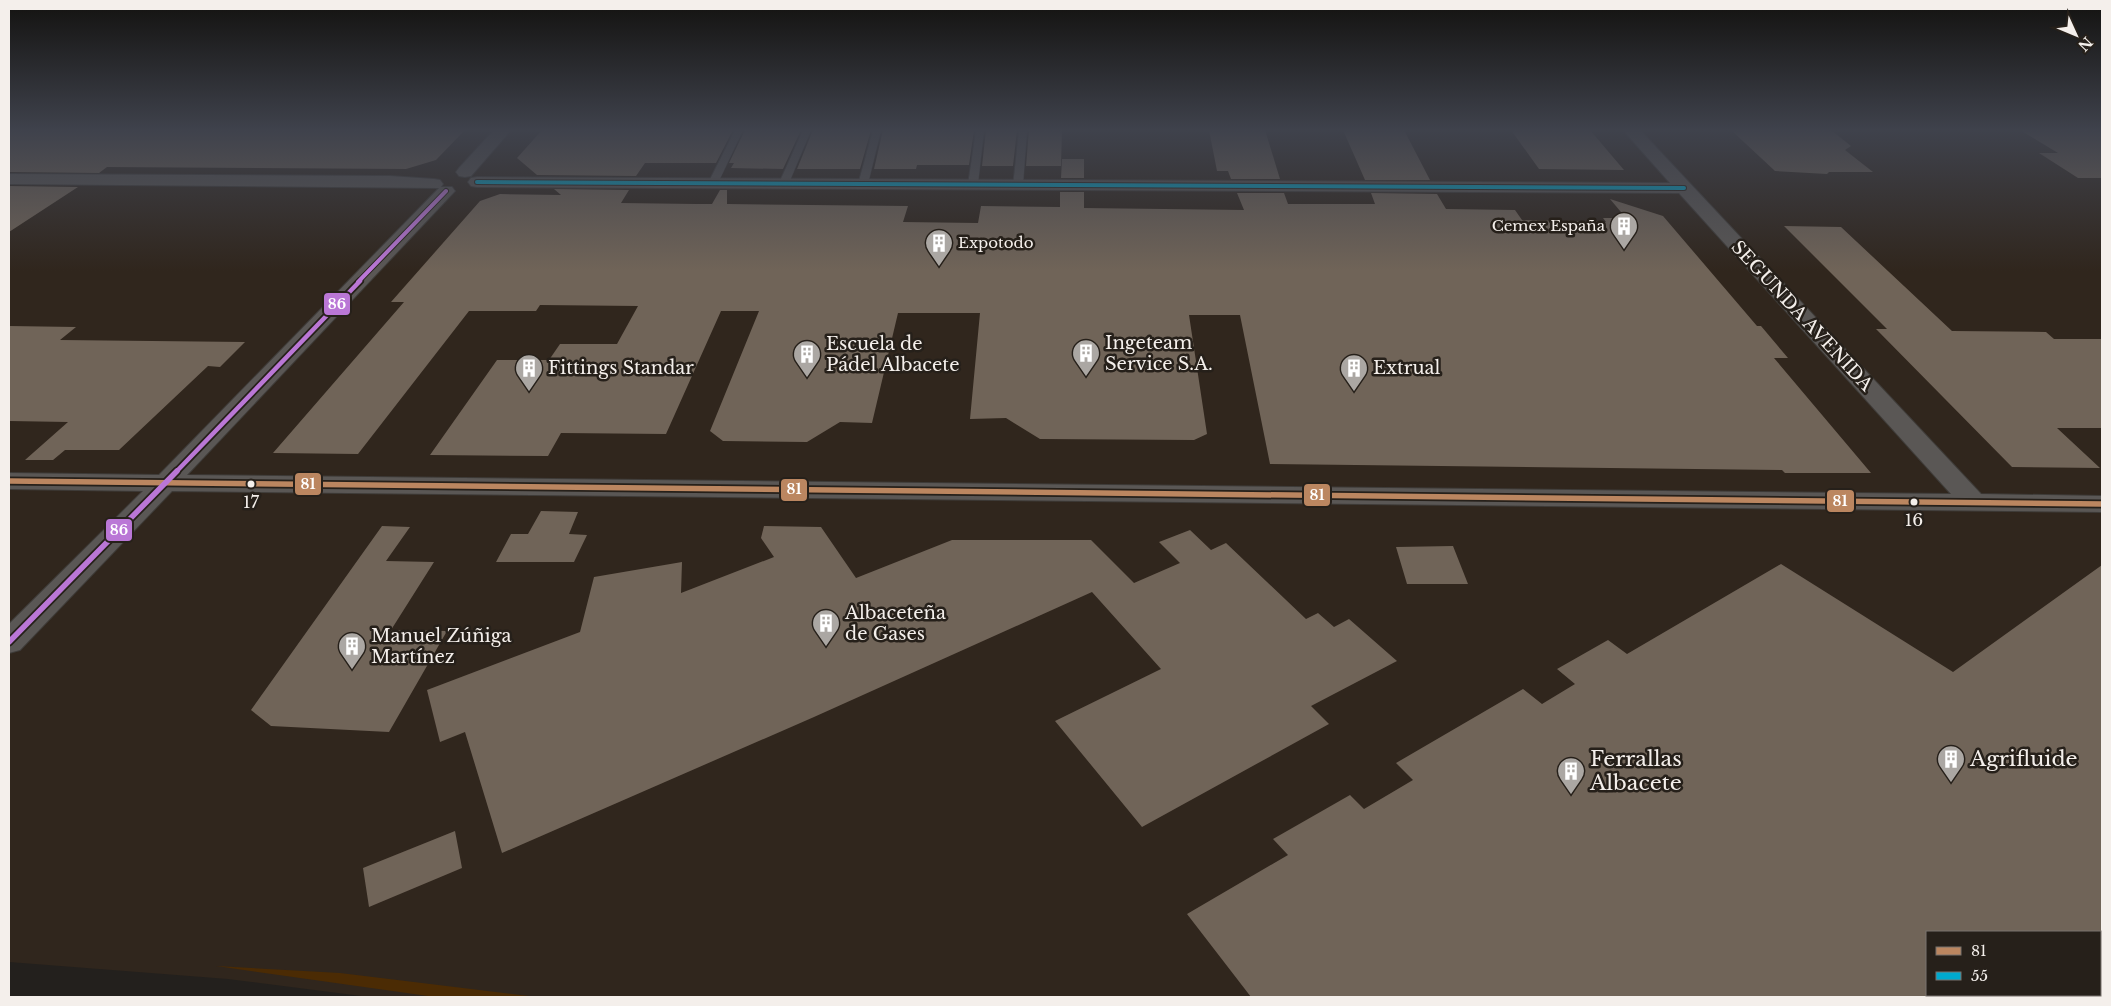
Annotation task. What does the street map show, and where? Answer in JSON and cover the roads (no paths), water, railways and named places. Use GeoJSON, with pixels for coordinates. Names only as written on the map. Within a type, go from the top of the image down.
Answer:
{"type":"FeatureCollection","features":[{"type":"Feature","properties":{"kind":"street"},"geometry":{"type":"LineString","coordinates":[[9,179],[380,181],[460,189],[471,177],[713,183],[1684,188]]}},
{"type":"Feature","properties":{"kind":"street","name":"SEGUNDA AVENIDA"},"geometry":{"type":"LineString","coordinates":[[1674,177],[1973,502]]}},
{"type":"Feature","properties":{"kind":"street"},"geometry":{"type":"LineString","coordinates":[[9,642],[166,482],[440,187]]}},
{"type":"Feature","properties":{"kind":"street"},"geometry":{"type":"LineString","coordinates":[[9,481],[2102,504]]}},
{"type":"Feature","properties":{"kind":"lane"},"geometry":{"type":"LineString","coordinates":[[713,183],[716,177]]}},
{"type":"Feature","properties":{"kind":"lane"},"geometry":{"type":"LineString","coordinates":[[784,183],[787,177]]}},
{"type":"Feature","properties":{"kind":"lane"},"geometry":{"type":"LineString","coordinates":[[863,184],[865,177]]}},
{"type":"Feature","properties":{"kind":"lane"},"geometry":{"type":"LineString","coordinates":[[973,184],[974,177]]}},
{"type":"Feature","properties":{"kind":"lane"},"geometry":{"type":"LineString","coordinates":[[1018,185],[1019,177]]}},
{"type":"Feature","properties":{"kind":"place","name":"Cemex España"},"geometry":{"type":"Point","coordinates":[1624,250]}},
{"type":"Feature","properties":{"kind":"place","name":"Expotodo"},"geometry":{"type":"Point","coordinates":[939,267]}},
{"type":"Feature","properties":{"kind":"place","name":"Ingeteam Service S.A."},"geometry":{"type":"Point","coordinates":[1086,377]}},
{"type":"Feature","properties":{"kind":"place","name":"Escuela de Pádel Albacete"},"geometry":{"type":"Point","coordinates":[807,378]}},
{"type":"Feature","properties":{"kind":"place","name":"Fittings Standar"},"geometry":{"type":"Point","coordinates":[529,392]}},
{"type":"Feature","properties":{"kind":"place","name":"Extrual"},"geometry":{"type":"Point","coordinates":[1354,392]}},
{"type":"Feature","properties":{"kind":"place","name":"17"},"geometry":{"type":"Point","coordinates":[251,484]}},
{"type":"Feature","properties":{"kind":"place","name":"16"},"geometry":{"type":"Point","coordinates":[1914,502]}},
{"type":"Feature","properties":{"kind":"place","name":"Albaceteña de Gases"},"geometry":{"type":"Point","coordinates":[826,647]}},
{"type":"Feature","properties":{"kind":"place","name":"Manuel Zúñiga Martínez"},"geometry":{"type":"Point","coordinates":[352,670]}},
{"type":"Feature","properties":{"kind":"place","name":"Agrifluide"},"geometry":{"type":"Point","coordinates":[1951,783]}},
{"type":"Feature","properties":{"kind":"place","name":"Ferrallas Albacete"},"geometry":{"type":"Point","coordinates":[1571,795]}}]}
